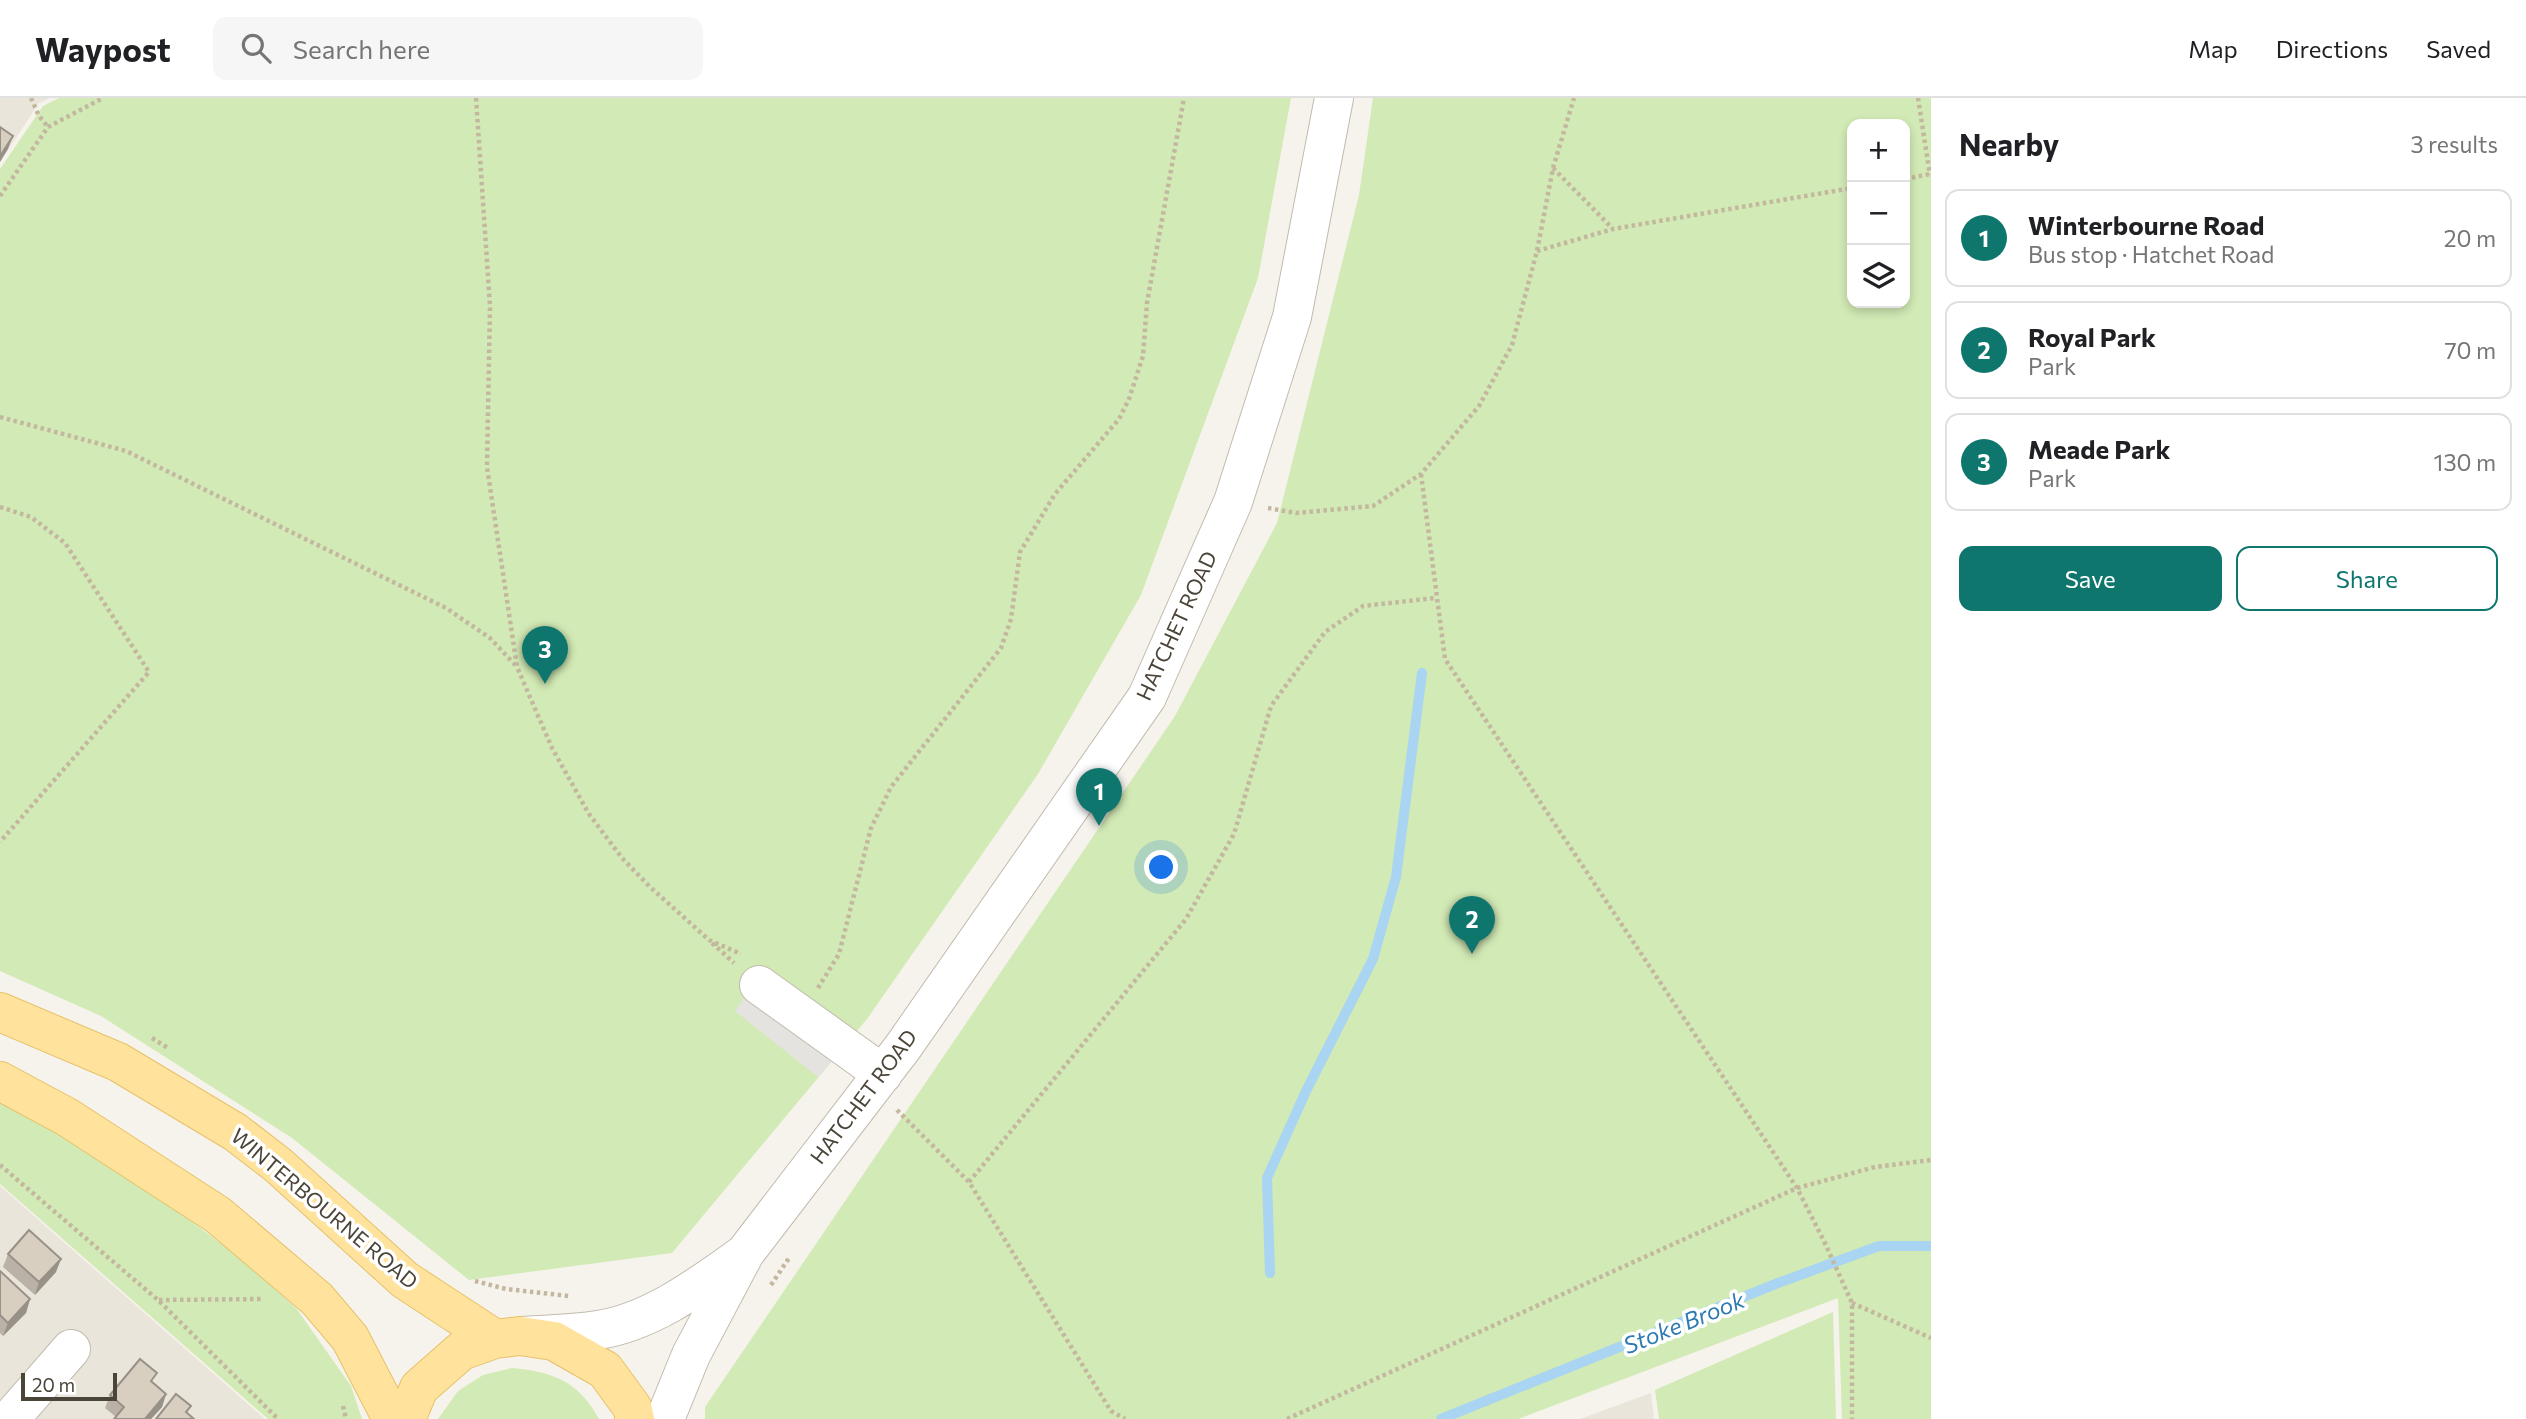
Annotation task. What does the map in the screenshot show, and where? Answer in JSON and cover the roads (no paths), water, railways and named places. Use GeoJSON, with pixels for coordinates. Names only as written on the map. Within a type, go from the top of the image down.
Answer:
{"type":"FeatureCollection","features":[{"type":"Feature","properties":{"kind":"main road","name":"WINTERBOURNE ROAD"},"geometry":{"type":"LineString","coordinates":[[0,1012],[118,1062],[234,1132],[278,1165],[405,1280],[507,1337]]}},
{"type":"Feature","properties":{"kind":"main road"},"geometry":{"type":"LineString","coordinates":[[0,1081],[67,1117],[218,1215],[317,1299],[350,1338],[391,1419]]}},
{"type":"Feature","properties":{"kind":"main road"},"geometry":{"type":"LineString","coordinates":[[406,1419],[419,1388],[461,1351],[507,1337],[554,1341],[605,1370],[632,1407],[635,1419]]}},
{"type":"Feature","properties":{"kind":"street","name":"HATCHET ROAD"},"geometry":{"type":"LineString","coordinates":[[665,1419],[691,1355],[745,1253],[887,1089],[1147,697],[1233,502],[1292,317],[1334,98]]}},
{"type":"Feature","properties":{"kind":"street"},"geometry":{"type":"LineString","coordinates":[[751,970],[887,1089]]}},
{"type":"Feature","properties":{"kind":"street","name":"HATCHET ROAD"},"geometry":{"type":"LineString","coordinates":[[507,1337],[600,1330],[648,1315],[712,1277],[745,1253]]}},
{"type":"Feature","properties":{"kind":"street"},"geometry":{"type":"LineString","coordinates":[[10,1419],[71,1349]]}},
{"type":"Feature","properties":{"kind":"waterway"},"geometry":{"type":"LineString","coordinates":[[1270,1273],[1267,1178],[1306,1091],[1373,959],[1396,877],[1422,673]]}},
{"type":"Feature","properties":{"kind":"waterway","name":"Stoke Brook"},"geometry":{"type":"LineString","coordinates":[[1441,1419],[1778,1283],[1879,1246],[1931,1246]]}},
{"type":"Feature","properties":{"kind":"place","name":"Meade Park"},"geometry":{"type":"Point","coordinates":[545,684]}},
{"type":"Feature","properties":{"kind":"place","name":"Winterbourne Road"},"geometry":{"type":"Point","coordinates":[1099,826]}},
{"type":"Feature","properties":{"kind":"place","name":"Royal Park"},"geometry":{"type":"Point","coordinates":[1472,954]}}]}
